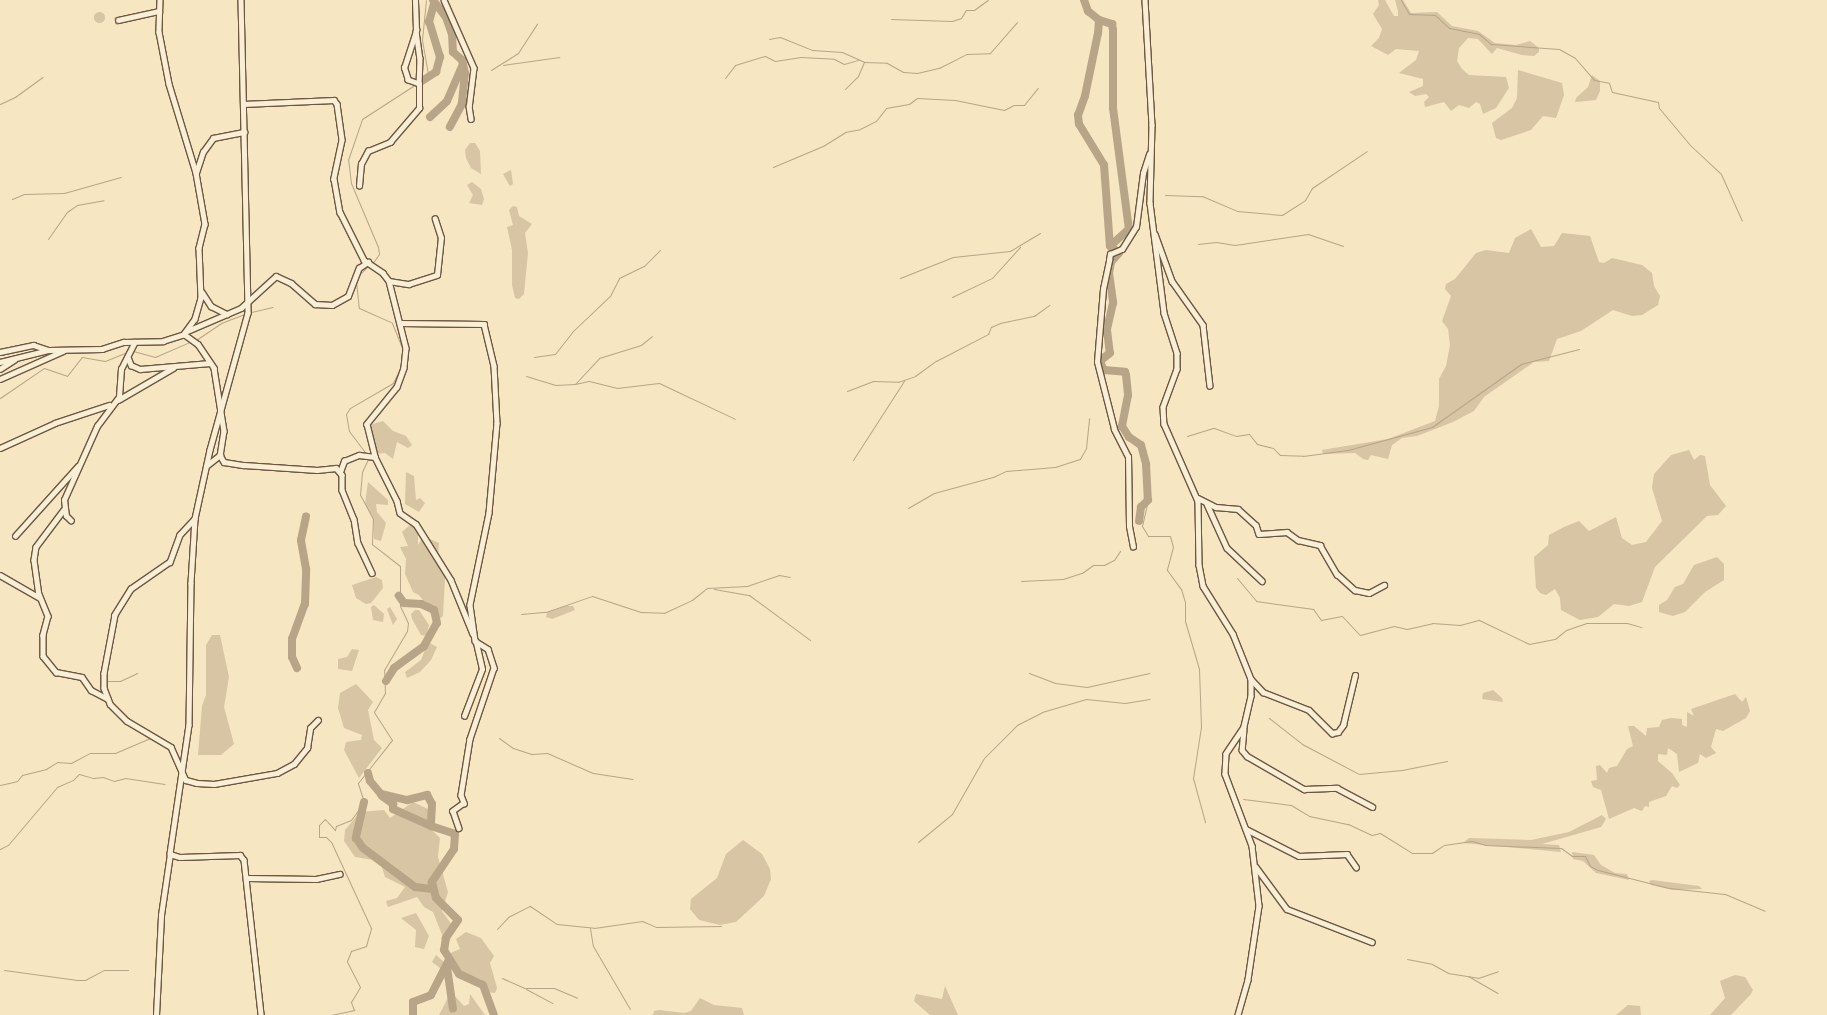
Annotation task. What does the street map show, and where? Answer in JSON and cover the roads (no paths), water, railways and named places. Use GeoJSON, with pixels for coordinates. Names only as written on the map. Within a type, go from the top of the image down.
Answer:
{"type":"FeatureCollection","features":[{"type":"Feature","properties":{"kind":"street"},"geometry":{"type":"LineString","coordinates":[[160,0],[159,11],[169,84],[196,173],[205,224],[199,248],[200,288],[194,319],[185,333]]}},
{"type":"Feature","properties":{"kind":"street"},"geometry":{"type":"LineString","coordinates":[[156,1015],[161,915],[183,777],[189,725],[191,584],[196,519],[206,466],[248,312],[242,0]]}},
{"type":"Feature","properties":{"kind":"street"},"geometry":{"type":"LineString","coordinates":[[359,186],[361,164],[368,151],[390,142],[418,108],[420,58],[416,30],[416,0]]}},
{"type":"Feature","properties":{"kind":"street"},"geometry":{"type":"LineString","coordinates":[[444,0],[474,68],[469,106],[471,119]]}},
{"type":"Feature","properties":{"kind":"street"},"geometry":{"type":"LineString","coordinates":[[1145,0],[1152,146],[1149,183],[1152,226],[1164,313],[1177,353],[1177,369],[1163,407],[1164,424],[1197,497],[1200,515],[1199,565],[1203,586],[1233,634],[1251,679],[1263,692],[1310,710],[1332,734],[1338,732],[1343,725],[1354,675]]}},
{"type":"Feature","properties":{"kind":"street"},"geometry":{"type":"LineString","coordinates":[[118,20],[137,18],[159,11]]}},
{"type":"Feature","properties":{"kind":"street"},"geometry":{"type":"LineString","coordinates":[[416,30],[404,68],[408,80],[419,84]]}},
{"type":"Feature","properties":{"kind":"street"},"geometry":{"type":"LineString","coordinates":[[243,104],[334,100],[337,104],[342,140],[334,179],[340,212],[368,262],[383,273],[389,281],[406,348],[404,368],[393,394],[367,424],[375,457],[397,501],[400,513],[416,524],[451,580],[476,641],[488,649],[494,668],[470,739],[461,795],[464,803],[453,811],[459,828]]}},
{"type":"Feature","properties":{"kind":"street"},"geometry":{"type":"LineString","coordinates":[[196,173],[203,152],[213,138],[244,132]]}},
{"type":"Feature","properties":{"kind":"street"},"geometry":{"type":"LineString","coordinates":[[1133,547],[1129,526],[1128,457],[1114,429],[1097,362],[1103,289],[1110,254],[1122,249],[1136,227],[1143,173],[1152,146]]}},
{"type":"Feature","properties":{"kind":"street"},"geometry":{"type":"LineString","coordinates":[[389,281],[409,284],[437,275],[441,238],[435,219]]}},
{"type":"Feature","properties":{"kind":"street"},"geometry":{"type":"LineString","coordinates":[[1152,226],[1168,274],[1203,326],[1210,386]]}},
{"type":"Feature","properties":{"kind":"street"},"geometry":{"type":"LineString","coordinates":[[0,362],[49,350],[102,349],[135,342],[163,341],[241,308],[248,299],[276,276],[291,282],[316,304],[332,305],[348,296],[359,268],[368,262]]}},
{"type":"Feature","properties":{"kind":"street"},"geometry":{"type":"LineString","coordinates":[[200,288],[211,306],[228,314]]}},
{"type":"Feature","properties":{"kind":"street"},"geometry":{"type":"LineString","coordinates":[[400,323],[478,322],[486,328],[494,366],[497,423],[487,529],[471,594],[476,641],[482,669],[464,716]]}},
{"type":"Feature","properties":{"kind":"street"},"geometry":{"type":"LineString","coordinates":[[185,333],[198,344],[210,363],[215,378],[224,431],[220,455],[224,462],[317,470],[336,468],[340,472],[358,543],[372,573]]}},
{"type":"Feature","properties":{"kind":"street"},"geometry":{"type":"LineString","coordinates":[[71,522],[64,510],[64,500],[102,417],[121,392],[122,369],[135,342]]}},
{"type":"Feature","properties":{"kind":"street"},"geometry":{"type":"LineString","coordinates":[[0,352],[33,345],[49,350]]}},
{"type":"Feature","properties":{"kind":"street"},"geometry":{"type":"LineString","coordinates":[[0,378],[66,350]]}},
{"type":"Feature","properties":{"kind":"street"},"geometry":{"type":"LineString","coordinates":[[128,356],[131,365],[140,369],[173,368],[210,363]]}},
{"type":"Feature","properties":{"kind":"street"},"geometry":{"type":"LineString","coordinates":[[0,369],[17,357]]}},
{"type":"Feature","properties":{"kind":"street"},"geometry":{"type":"LineString","coordinates":[[0,448],[11,441],[55,423],[104,409],[173,368]]}},
{"type":"Feature","properties":{"kind":"street"},"geometry":{"type":"LineString","coordinates":[[0,443],[11,441]]}},
{"type":"Feature","properties":{"kind":"street"},"geometry":{"type":"LineString","coordinates":[[206,466],[220,455]]}},
{"type":"Feature","properties":{"kind":"street"},"geometry":{"type":"LineString","coordinates":[[340,472],[344,461],[359,455],[375,457]]}},
{"type":"Feature","properties":{"kind":"street"},"geometry":{"type":"LineString","coordinates":[[14,536],[81,464]]}},
{"type":"Feature","properties":{"kind":"street"},"geometry":{"type":"LineString","coordinates":[[1197,497],[1206,503],[1238,509],[1256,525],[1259,534],[1287,532],[1298,540],[1320,545],[1337,574],[1355,590],[1369,593],[1384,585]]}},
{"type":"Feature","properties":{"kind":"street"},"geometry":{"type":"LineString","coordinates":[[1206,503],[1226,548],[1262,581]]}},
{"type":"Feature","properties":{"kind":"street"},"geometry":{"type":"LineString","coordinates":[[64,510],[36,547],[34,560],[42,599],[48,616],[43,635],[44,656],[56,672],[82,677],[91,690],[108,699]]}},
{"type":"Feature","properties":{"kind":"street"},"geometry":{"type":"LineString","coordinates":[[196,519],[180,534],[170,562],[132,589],[115,615],[104,673],[104,688],[108,699],[127,721],[171,747],[183,777],[197,783],[214,784],[277,774],[294,764],[307,748],[310,728],[318,720]]}},
{"type":"Feature","properties":{"kind":"street"},"geometry":{"type":"LineString","coordinates":[[0,575],[42,599]]}},
{"type":"Feature","properties":{"kind":"street"},"geometry":{"type":"LineString","coordinates":[[1251,679],[1251,696],[1244,728],[1242,750],[1247,756],[1294,785],[1304,789],[1337,788],[1372,807]]}},
{"type":"Feature","properties":{"kind":"street"},"geometry":{"type":"LineString","coordinates":[[1238,1015],[1248,980],[1260,906],[1255,866],[1246,829],[1225,774],[1226,754],[1244,728]]}},
{"type":"Feature","properties":{"kind":"street"},"geometry":{"type":"LineString","coordinates":[[1246,829],[1299,856],[1347,854],[1356,867]]}},
{"type":"Feature","properties":{"kind":"street"},"geometry":{"type":"LineString","coordinates":[[170,854],[180,857],[240,855],[244,860],[261,1015]]}},
{"type":"Feature","properties":{"kind":"street"},"geometry":{"type":"LineString","coordinates":[[1255,866],[1287,909],[1372,942]]}},
{"type":"Feature","properties":{"kind":"street"},"geometry":{"type":"LineString","coordinates":[[247,878],[316,879],[340,874]]}},
{"type":"Feature","properties":{"kind":"waterway"},"geometry":{"type":"LineString","coordinates":[[422,81],[428,74],[422,40],[426,0]]}},
{"type":"Feature","properties":{"kind":"waterway"},"geometry":{"type":"LineString","coordinates":[[433,0],[446,17],[452,34],[453,52],[462,60],[465,73],[462,104],[450,127]]}},
{"type":"Feature","properties":{"kind":"waterway"},"geometry":{"type":"LineString","coordinates":[[891,19],[952,21],[961,18],[966,10],[974,10],[988,0]]}},
{"type":"Feature","properties":{"kind":"waterway"},"geometry":{"type":"LineString","coordinates":[[1084,0],[1088,11],[1099,20],[1085,96],[1078,115],[1079,124],[1104,165],[1110,246]]}},
{"type":"Feature","properties":{"kind":"waterway"},"geometry":{"type":"LineString","coordinates":[[1401,0],[1409,14],[1435,15],[1449,28],[1479,34],[1491,44],[1559,49],[1575,58],[1594,80],[1609,83],[1612,92],[1658,102],[1659,108],[1690,145],[1721,174],[1742,221]]}},
{"type":"Feature","properties":{"kind":"waterway"},"geometry":{"type":"LineString","coordinates":[[422,81],[436,72],[440,57],[429,22],[434,3]]}},
{"type":"Feature","properties":{"kind":"waterway"},"geometry":{"type":"LineString","coordinates":[[1099,20],[1112,24],[1113,30],[1113,108],[1129,229],[1110,246],[1119,253],[1111,262],[1109,273],[1113,303],[1107,330],[1110,353],[1101,360],[1101,364],[1104,370],[1125,372],[1126,375],[1128,395],[1122,426],[1129,437],[1141,445],[1146,464],[1148,500],[1141,507],[1139,521]]}},
{"type":"Feature","properties":{"kind":"waterway"},"geometry":{"type":"LineString","coordinates":[[769,39],[780,37],[812,50],[842,52],[864,62],[887,63],[903,72],[917,73],[939,68],[966,54],[990,53],[1017,22]]}},
{"type":"Feature","properties":{"kind":"waterway"},"geometry":{"type":"LineString","coordinates":[[491,70],[518,53],[537,24]]}},
{"type":"Feature","properties":{"kind":"waterway"},"geometry":{"type":"LineString","coordinates":[[725,78],[735,65],[765,56],[775,61],[801,57],[834,59],[844,64],[858,60]]}},
{"type":"Feature","properties":{"kind":"waterway"},"geometry":{"type":"LineString","coordinates":[[503,65],[559,57]]}},
{"type":"Feature","properties":{"kind":"waterway"},"geometry":{"type":"LineString","coordinates":[[845,89],[858,76],[864,62]]}},
{"type":"Feature","properties":{"kind":"waterway"},"geometry":{"type":"LineString","coordinates":[[430,117],[447,101],[463,64]]}},
{"type":"Feature","properties":{"kind":"waterway"},"geometry":{"type":"LineString","coordinates":[[0,104],[15,97],[43,77]]}},
{"type":"Feature","properties":{"kind":"waterway"},"geometry":{"type":"LineString","coordinates":[[372,264],[379,254],[378,247],[351,183],[348,160],[362,119],[416,84]]}},
{"type":"Feature","properties":{"kind":"waterway"},"geometry":{"type":"LineString","coordinates":[[773,167],[823,146],[845,132],[860,129],[876,121],[886,108],[909,104],[917,98],[955,100],[1004,110],[1014,105],[1024,105],[1038,88]]}},
{"type":"Feature","properties":{"kind":"waterway"},"geometry":{"type":"LineString","coordinates":[[1165,195],[1202,196],[1237,211],[1282,215],[1305,200],[1312,188],[1367,151]]}},
{"type":"Feature","properties":{"kind":"waterway"},"geometry":{"type":"LineString","coordinates":[[12,199],[24,194],[64,193],[121,177]]}},
{"type":"Feature","properties":{"kind":"waterway"},"geometry":{"type":"LineString","coordinates":[[48,239],[67,212],[77,205],[104,200]]}},
{"type":"Feature","properties":{"kind":"waterway"},"geometry":{"type":"LineString","coordinates":[[900,278],[953,257],[1010,251],[1040,233]]}},
{"type":"Feature","properties":{"kind":"waterway"},"geometry":{"type":"LineString","coordinates":[[1198,244],[1216,242],[1235,245],[1308,234],[1343,246]]}},
{"type":"Feature","properties":{"kind":"waterway"},"geometry":{"type":"LineString","coordinates":[[952,297],[992,278],[1020,247]]}},
{"type":"Feature","properties":{"kind":"waterway"},"geometry":{"type":"LineString","coordinates":[[534,357],[555,354],[572,332],[610,296],[619,278],[644,266],[660,250]]}},
{"type":"Feature","properties":{"kind":"waterway"},"geometry":{"type":"LineString","coordinates":[[359,275],[368,266]]}},
{"type":"Feature","properties":{"kind":"waterway"},"geometry":{"type":"LineString","coordinates":[[356,281],[359,308],[392,323],[403,350],[401,367],[393,383],[350,408],[346,414],[349,431],[367,455]]}},
{"type":"Feature","properties":{"kind":"waterway"},"geometry":{"type":"LineString","coordinates":[[847,391],[873,381],[898,382],[915,376],[936,361],[988,334],[991,327],[1000,323],[1034,316],[1049,305]]}},
{"type":"Feature","properties":{"kind":"waterway"},"geometry":{"type":"LineString","coordinates":[[251,312],[272,307]]}},
{"type":"Feature","properties":{"kind":"waterway"},"geometry":{"type":"LineString","coordinates":[[196,340],[221,323],[247,313]]}},
{"type":"Feature","properties":{"kind":"waterway"},"geometry":{"type":"LineString","coordinates":[[526,376],[555,385],[575,384],[599,358],[641,345],[652,336]]}},
{"type":"Feature","properties":{"kind":"waterway"},"geometry":{"type":"LineString","coordinates":[[133,351],[155,357],[192,341]]}},
{"type":"Feature","properties":{"kind":"waterway"},"geometry":{"type":"LineString","coordinates":[[1187,436],[1214,428],[1236,436],[1249,434],[1257,444],[1273,448],[1280,455],[1303,456],[1348,450],[1432,427],[1521,364],[1579,349]]}},
{"type":"Feature","properties":{"kind":"waterway"},"geometry":{"type":"LineString","coordinates":[[0,398],[44,368],[67,376],[82,357],[105,361],[127,352]]}},
{"type":"Feature","properties":{"kind":"waterway"},"geometry":{"type":"LineString","coordinates":[[575,384],[589,381],[617,388],[659,383],[735,419]]}},
{"type":"Feature","properties":{"kind":"waterway"},"geometry":{"type":"LineString","coordinates":[[853,460],[904,381]]}},
{"type":"Feature","properties":{"kind":"waterway"},"geometry":{"type":"LineString","coordinates":[[908,508],[934,493],[993,477],[1006,471],[1055,467],[1080,459],[1086,448],[1089,418]]}},
{"type":"Feature","properties":{"kind":"waterway"},"geometry":{"type":"LineString","coordinates":[[331,1015],[354,1010],[351,1002],[360,987],[347,961],[351,951],[366,946],[371,928],[331,842],[326,837],[319,837],[319,825],[325,819],[335,830],[336,826],[351,820],[364,802],[358,783],[392,740],[374,712],[385,693],[384,670],[407,631],[408,623],[400,606],[400,566],[372,544],[373,519],[360,495],[362,472],[368,459]]}},
{"type":"Feature","properties":{"kind":"waterway"},"geometry":{"type":"LineString","coordinates":[[1148,500],[1142,526],[1148,536],[1170,536],[1173,547],[1167,570],[1181,589],[1185,602],[1185,621],[1199,669],[1201,727],[1193,778],[1205,822]]}},
{"type":"Feature","properties":{"kind":"waterway"},"geometry":{"type":"LineString","coordinates":[[297,668],[292,657],[292,639],[305,604],[306,569],[301,540],[306,517]]}},
{"type":"Feature","properties":{"kind":"waterway"},"geometry":{"type":"LineString","coordinates":[[1021,581],[1063,579],[1082,573],[1093,565],[1104,565],[1114,560],[1120,551]]}},
{"type":"Feature","properties":{"kind":"waterway"},"geometry":{"type":"LineString","coordinates":[[521,614],[546,612],[592,596],[641,612],[664,613],[692,600],[707,588],[747,586],[779,575],[790,577]]}},
{"type":"Feature","properties":{"kind":"waterway"},"geometry":{"type":"LineString","coordinates":[[1237,578],[1256,601],[1313,609],[1321,620],[1342,616],[1360,635],[1394,626],[1407,629],[1432,623],[1460,625],[1479,620],[1529,644],[1555,639],[1566,630],[1586,623],[1627,623],[1641,627]]}},
{"type":"Feature","properties":{"kind":"waterway"},"geometry":{"type":"LineString","coordinates":[[714,589],[749,595],[810,640]]}},
{"type":"Feature","properties":{"kind":"waterway"},"geometry":{"type":"LineString","coordinates":[[386,681],[394,668],[424,646],[437,623],[434,610],[421,604],[404,603],[399,596]]}},
{"type":"Feature","properties":{"kind":"waterway"},"geometry":{"type":"LineString","coordinates":[[108,681],[120,681],[137,673]]}},
{"type":"Feature","properties":{"kind":"waterway"},"geometry":{"type":"LineString","coordinates":[[1029,673],[1055,683],[1087,687],[1149,673]]}},
{"type":"Feature","properties":{"kind":"waterway"},"geometry":{"type":"LineString","coordinates":[[918,842],[952,814],[984,758],[1017,725],[1042,712],[1086,699],[1125,703],[1150,699]]}},
{"type":"Feature","properties":{"kind":"waterway"},"geometry":{"type":"LineString","coordinates":[[1269,718],[1302,744],[1359,774],[1402,770],[1447,761]]}},
{"type":"Feature","properties":{"kind":"waterway"},"geometry":{"type":"LineString","coordinates":[[0,785],[17,781],[22,775],[46,769],[57,762],[71,763],[90,753],[115,753],[151,738]]}},
{"type":"Feature","properties":{"kind":"waterway"},"geometry":{"type":"LineString","coordinates":[[499,738],[513,748],[532,754],[547,753],[593,773],[633,779]]}},
{"type":"Feature","properties":{"kind":"waterway"},"geometry":{"type":"LineString","coordinates":[[368,773],[370,781],[381,794],[407,800],[427,795],[432,804],[431,826],[455,834],[454,849],[432,882],[436,898],[458,920],[446,938],[444,950],[459,974],[483,985],[494,1015]]}},
{"type":"Feature","properties":{"kind":"waterway"},"geometry":{"type":"LineString","coordinates":[[0,849],[8,845],[57,787],[73,780],[79,774],[93,778],[103,777],[114,781],[125,778],[165,784]]}},
{"type":"Feature","properties":{"kind":"waterway"},"geometry":{"type":"LineString","coordinates":[[382,796],[393,804],[393,809],[431,826]]}},
{"type":"Feature","properties":{"kind":"waterway"},"geometry":{"type":"LineString","coordinates":[[1243,799],[1291,805],[1309,816],[1348,824],[1372,835],[1380,833],[1412,853],[1432,853],[1444,845],[1472,841],[1485,845],[1561,848],[1572,856],[1585,856],[1590,866],[1598,870],[1669,888],[1725,894],[1765,911]]}},
{"type":"Feature","properties":{"kind":"waterway"},"geometry":{"type":"LineString","coordinates":[[364,802],[356,838],[363,848],[415,887],[432,889]]}},
{"type":"Feature","properties":{"kind":"waterway"},"geometry":{"type":"LineString","coordinates":[[497,929],[508,917],[530,906],[557,924],[594,928],[642,921],[656,927],[721,926]]}},
{"type":"Feature","properties":{"kind":"waterway"},"geometry":{"type":"LineString","coordinates":[[590,928],[593,946],[630,1009]]}},
{"type":"Feature","properties":{"kind":"waterway"},"geometry":{"type":"LineString","coordinates":[[1407,959],[1432,964],[1448,973],[1478,978],[1498,971]]}},
{"type":"Feature","properties":{"kind":"waterway"},"geometry":{"type":"LineString","coordinates":[[413,1015],[413,1002],[431,995],[448,961]]}},
{"type":"Feature","properties":{"kind":"waterway"},"geometry":{"type":"LineString","coordinates":[[447,967],[453,1009]]}},
{"type":"Feature","properties":{"kind":"waterway"},"geometry":{"type":"LineString","coordinates":[[4,970],[77,980],[85,980],[104,970],[128,970]]}},
{"type":"Feature","properties":{"kind":"waterway"},"geometry":{"type":"LineString","coordinates":[[1468,976],[1497,993]]}},
{"type":"Feature","properties":{"kind":"waterway"},"geometry":{"type":"LineString","coordinates":[[502,978],[524,988],[554,988],[577,998]]}},
{"type":"Feature","properties":{"kind":"waterway"},"geometry":{"type":"LineString","coordinates":[[526,989],[552,1003]]}}]}
